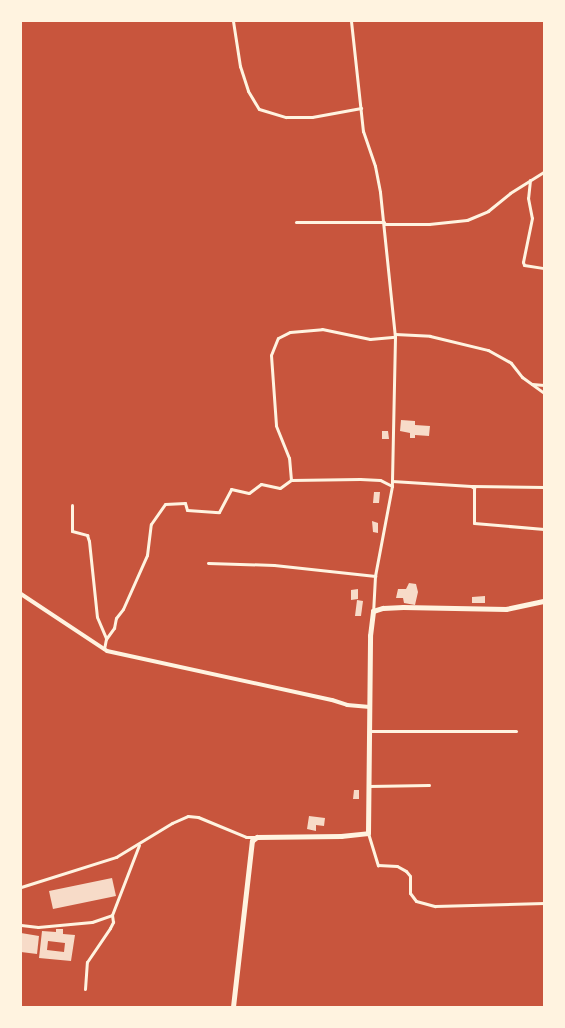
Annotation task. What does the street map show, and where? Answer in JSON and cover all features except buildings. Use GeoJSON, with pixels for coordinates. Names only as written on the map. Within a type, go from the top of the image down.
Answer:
{"type":"FeatureCollection","features":[{"type":"Feature","properties":{"kind":"main road"},"geometry":{"type":"LineString","coordinates":[[233,1007],[246,905],[249,852],[252,841],[257,837],[341,836],[368,833],[370,636],[373,611],[383,608],[402,607],[506,609],[544,601]]}},
{"type":"Feature","properties":{"kind":"street"},"geometry":{"type":"LineString","coordinates":[[233,21],[240,66],[248,91],[258,109],[286,117],[312,117],[361,108]]}},
{"type":"Feature","properties":{"kind":"street"},"geometry":{"type":"LineString","coordinates":[[351,21],[363,131],[375,166],[384,223],[395,336],[392,486],[375,576],[373,611]]}},
{"type":"Feature","properties":{"kind":"street"},"geometry":{"type":"LineString","coordinates":[[296,222],[429,224],[467,220],[488,211],[544,172]]}},
{"type":"Feature","properties":{"kind":"street"},"geometry":{"type":"LineString","coordinates":[[530,180],[528,198],[532,218],[523,262],[524,265],[544,268]]}},
{"type":"Feature","properties":{"kind":"street"},"geometry":{"type":"LineString","coordinates":[[291,480],[289,458],[276,425],[271,372],[271,355],[278,338],[290,332],[322,329],[370,338],[395,336],[438,338],[488,350],[511,363],[544,393]]}},
{"type":"Feature","properties":{"kind":"street"},"geometry":{"type":"LineString","coordinates":[[532,384],[544,385]]}},
{"type":"Feature","properties":{"kind":"street"},"geometry":{"type":"LineString","coordinates":[[104,649],[106,639],[114,628],[116,618],[123,609],[147,555],[151,524],[165,504],[185,503],[187,510],[219,512],[231,490],[249,493],[261,484],[280,488],[291,480],[380,480],[392,486]]}},
{"type":"Feature","properties":{"kind":"street"},"geometry":{"type":"LineString","coordinates":[[392,481],[471,486],[544,487]]}},
{"type":"Feature","properties":{"kind":"street"},"geometry":{"type":"LineString","coordinates":[[471,486],[474,488],[474,523],[544,529]]}},
{"type":"Feature","properties":{"kind":"street"},"geometry":{"type":"LineString","coordinates":[[72,505],[72,531],[87,535],[89,541],[97,618],[106,639]]}},
{"type":"Feature","properties":{"kind":"street"},"geometry":{"type":"LineString","coordinates":[[208,563],[274,565],[375,576]]}},
{"type":"Feature","properties":{"kind":"street"},"geometry":{"type":"LineString","coordinates":[[21,594],[104,649],[332,700],[347,705],[370,707]]}},
{"type":"Feature","properties":{"kind":"street"},"geometry":{"type":"LineString","coordinates":[[369,731],[516,731]]}},
{"type":"Feature","properties":{"kind":"street"},"geometry":{"type":"LineString","coordinates":[[369,786],[429,785]]}},
{"type":"Feature","properties":{"kind":"street"},"geometry":{"type":"LineString","coordinates":[[21,887],[116,857],[172,823],[188,816],[198,817],[246,836],[257,837]]}},
{"type":"Feature","properties":{"kind":"street"},"geometry":{"type":"LineString","coordinates":[[368,833],[378,865],[397,866],[406,871],[410,876],[410,893],[416,901],[435,906],[544,903]]}},
{"type":"Feature","properties":{"kind":"street"},"geometry":{"type":"LineString","coordinates":[[21,925],[38,927],[92,922],[112,915],[117,907],[139,844]]}},
{"type":"Feature","properties":{"kind":"street"},"geometry":{"type":"LineString","coordinates":[[85,989],[88,962],[110,928],[113,922],[112,915]]}},
{"type":"Feature","properties":{"kind":"street"},"geometry":{"type":"LineString","coordinates":[[407,1007],[430,1007]]}}]}
